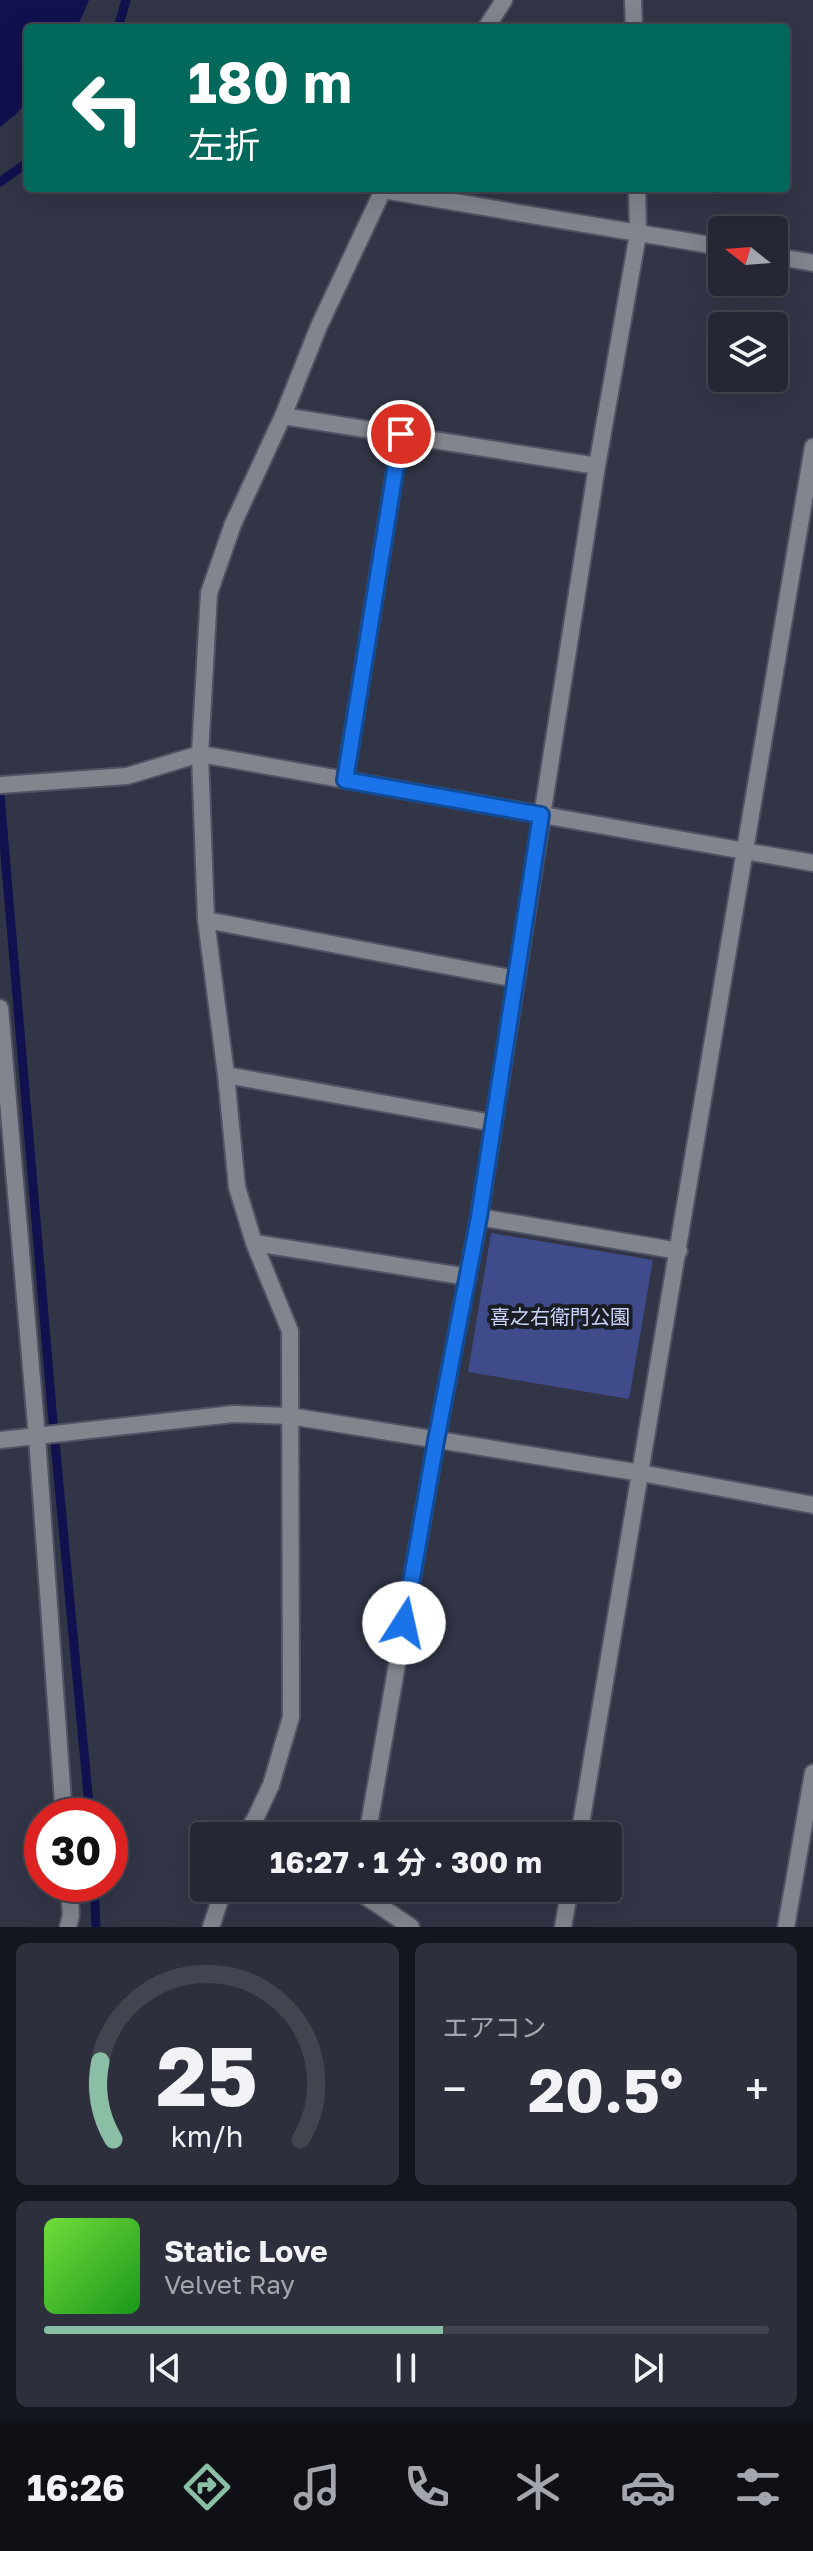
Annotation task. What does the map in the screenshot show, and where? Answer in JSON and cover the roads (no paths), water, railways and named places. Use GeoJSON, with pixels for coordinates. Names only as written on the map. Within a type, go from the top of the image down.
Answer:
{"type":"FeatureCollection","features":[{"type":"Feature","properties":{"kind":"street"},"geometry":{"type":"LineString","coordinates":[[489,24],[504,0]]}},
{"type":"Feature","properties":{"kind":"street"},"geometry":{"type":"LineString","coordinates":[[633,0],[634,24]]}},
{"type":"Feature","properties":{"kind":"street"},"geometry":{"type":"LineString","coordinates":[[253,1822],[271,1785],[291,1717],[290,1331],[254,1243],[237,1187],[206,920],[200,754],[209,593],[233,524],[283,416],[319,326],[383,192]]}},
{"type":"Feature","properties":{"kind":"street"},"geometry":{"type":"LineString","coordinates":[[401,192],[708,245]]}},
{"type":"Feature","properties":{"kind":"street"},"geometry":{"type":"LineString","coordinates":[[369,1822],[479,1217],[597,466],[638,234],[637,192]]}},
{"type":"Feature","properties":{"kind":"street"},"geometry":{"type":"LineString","coordinates":[[788,259],[813,263]]}},
{"type":"Feature","properties":{"kind":"street"},"geometry":{"type":"LineString","coordinates":[[283,416],[597,466]]}},
{"type":"Feature","properties":{"kind":"street"},"geometry":{"type":"LineString","coordinates":[[345,780],[401,434]]}},
{"type":"Feature","properties":{"kind":"street"},"geometry":{"type":"LineString","coordinates":[[581,1822],[813,447]]}},
{"type":"Feature","properties":{"kind":"street"},"geometry":{"type":"LineString","coordinates":[[0,785],[127,776],[200,754],[813,863]]}},
{"type":"Feature","properties":{"kind":"street"},"geometry":{"type":"LineString","coordinates":[[206,920],[516,979]]}},
{"type":"Feature","properties":{"kind":"street"},"geometry":{"type":"LineString","coordinates":[[0,1008],[37,1437],[63,1798]]}},
{"type":"Feature","properties":{"kind":"street"},"geometry":{"type":"LineString","coordinates":[[226,1075],[493,1123]]}},
{"type":"Feature","properties":{"kind":"street"},"geometry":{"type":"LineString","coordinates":[[479,1217],[679,1251]]}},
{"type":"Feature","properties":{"kind":"street"},"geometry":{"type":"LineString","coordinates":[[254,1243],[468,1277]]}},
{"type":"Feature","properties":{"kind":"street"},"geometry":{"type":"LineString","coordinates":[[0,1440],[233,1414],[290,1416],[641,1473],[813,1505]]}},
{"type":"Feature","properties":{"kind":"street"},"geometry":{"type":"LineString","coordinates":[[786,1927],[813,1773]]}},
{"type":"Feature","properties":{"kind":"street"},"geometry":{"type":"LineString","coordinates":[[68,1927],[70,1902]]}},
{"type":"Feature","properties":{"kind":"street"},"geometry":{"type":"LineString","coordinates":[[211,1927],[219,1902]]}},
{"type":"Feature","properties":{"kind":"street"},"geometry":{"type":"LineString","coordinates":[[375,1902],[411,1927]]}},
{"type":"Feature","properties":{"kind":"street"},"geometry":{"type":"LineString","coordinates":[[563,1927],[567,1902]]}},
{"type":"Feature","properties":{"kind":"waterway"},"geometry":{"type":"LineString","coordinates":[[119,24],[126,0]]}},
{"type":"Feature","properties":{"kind":"waterway"},"geometry":{"type":"LineString","coordinates":[[0,182],[24,165]]}},
{"type":"Feature","properties":{"kind":"waterway"},"geometry":{"type":"LineString","coordinates":[[0,795],[88,1798]]}},
{"type":"Feature","properties":{"kind":"waterway"},"geometry":{"type":"LineString","coordinates":[[95,1902],[96,1927]]}},
{"type":"Feature","properties":{"kind":"park label","name":"喜之右衛門公園"},"geometry":{"type":"Point","coordinates":[560,1316]}}]}
